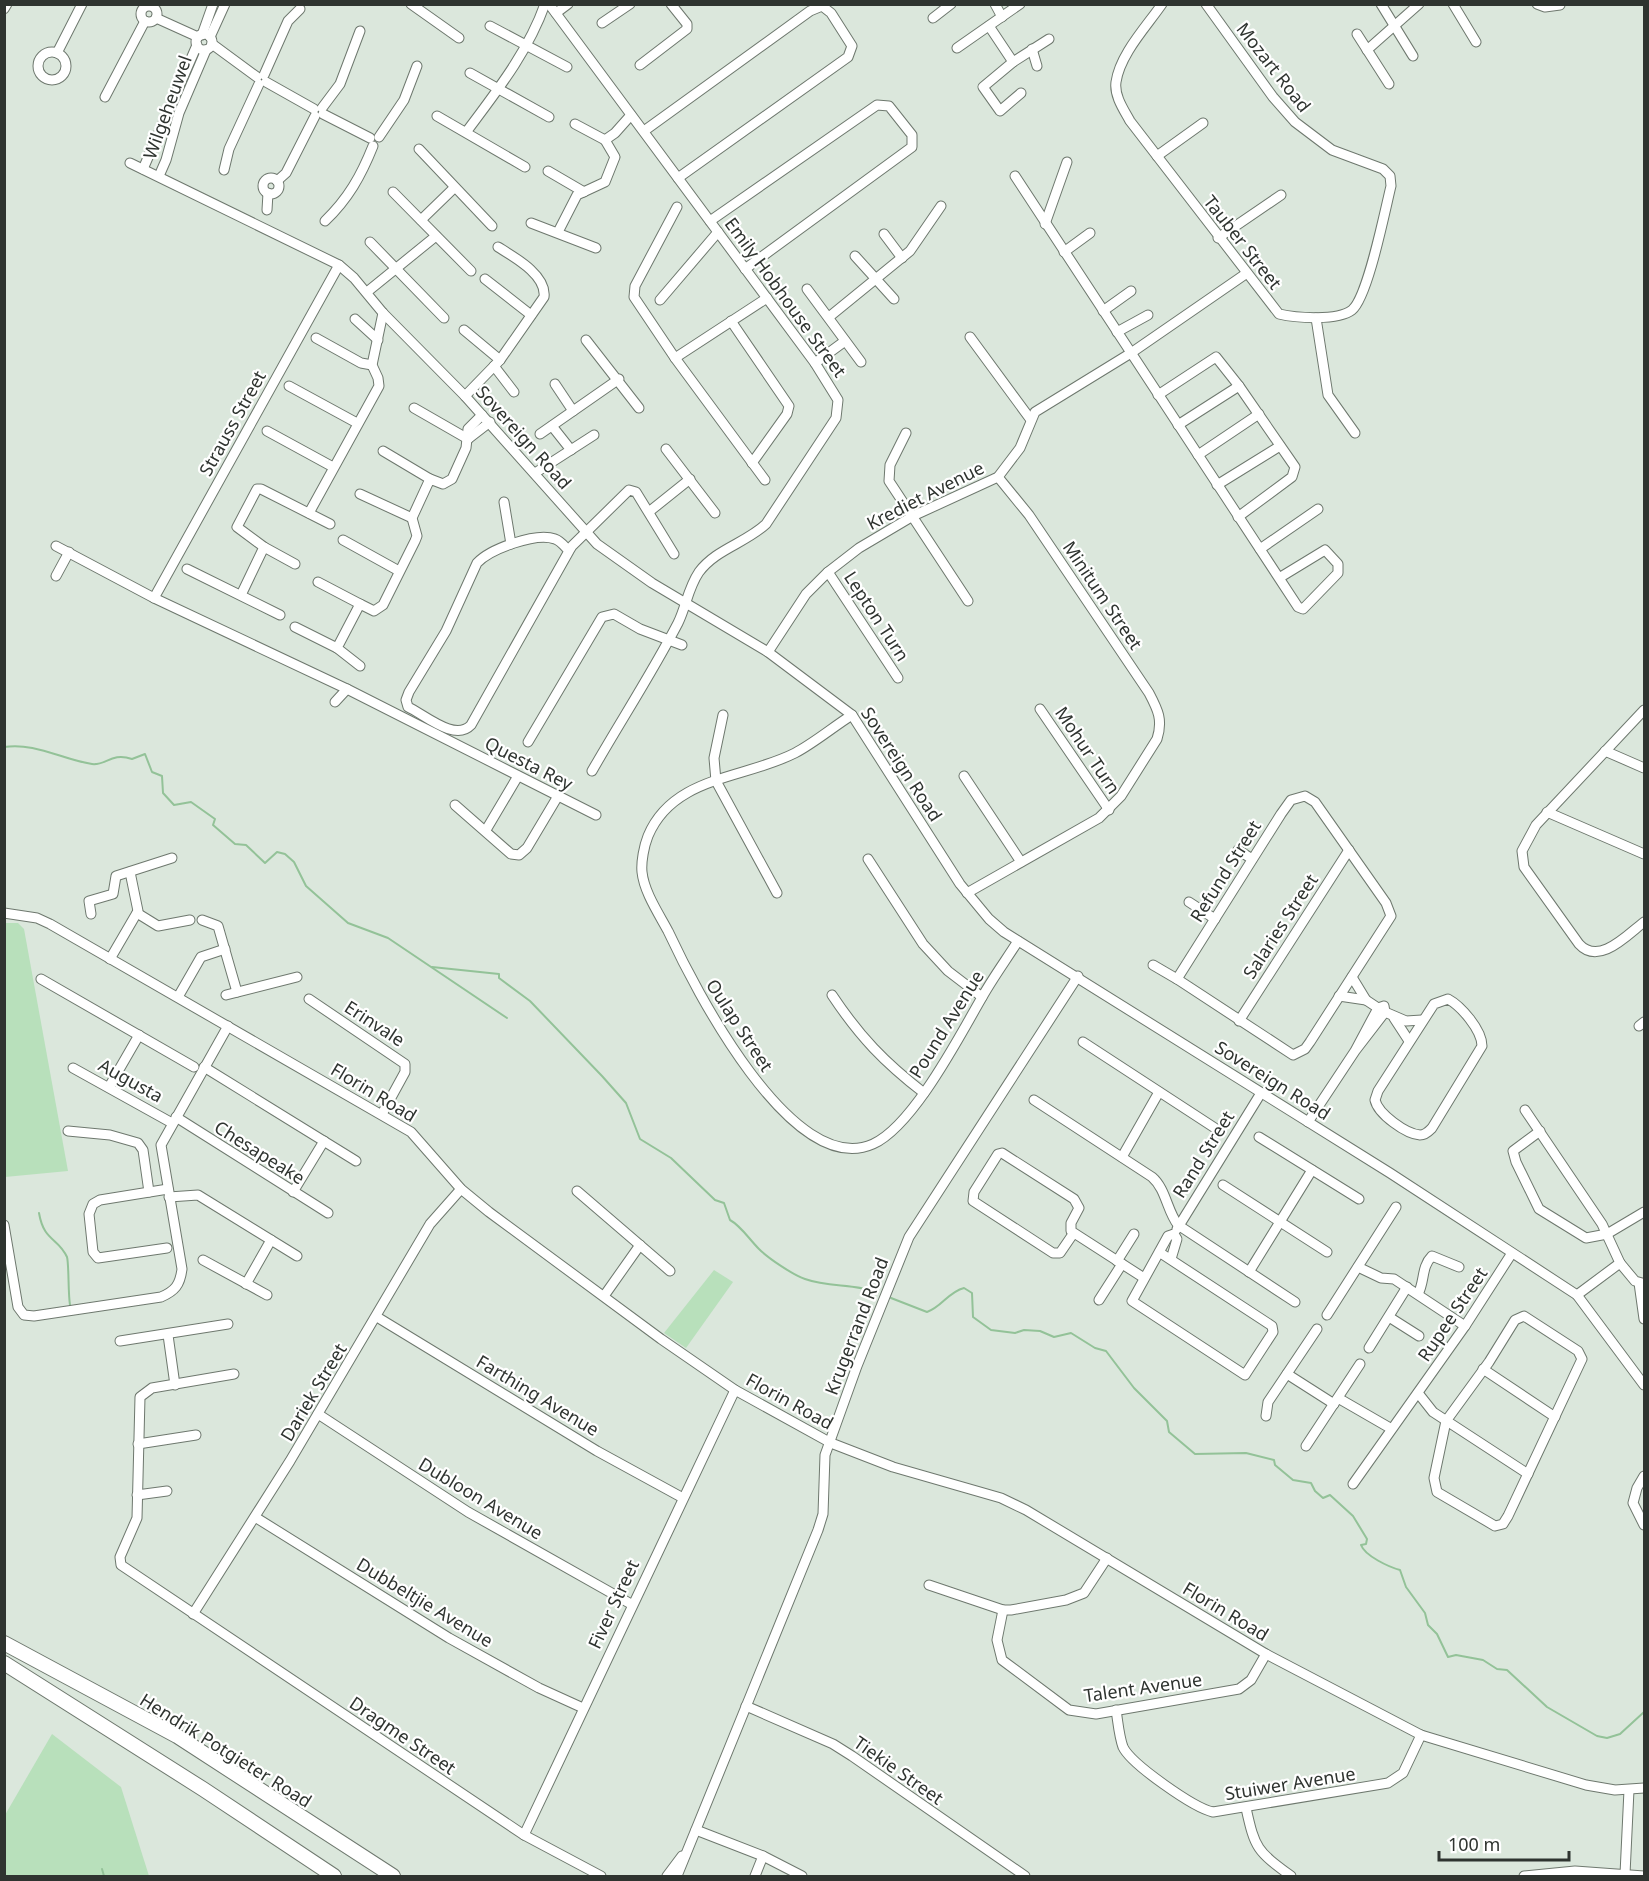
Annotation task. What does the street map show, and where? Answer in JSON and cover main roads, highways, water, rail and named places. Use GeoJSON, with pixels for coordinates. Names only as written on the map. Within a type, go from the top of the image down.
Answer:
{"type":"FeatureCollection","features":[{"type":"Feature","properties":{"kind":"main road","name":"Hendrik Potgieter Road"},"geometry":{"type":"LineString","coordinates":[[4,1643],[177,1736],[393,1876]]}},
{"type":"Feature","properties":{"kind":"main road"},"geometry":{"type":"LineString","coordinates":[[4,1663],[203,1789],[334,1876]]}},
{"type":"Feature","properties":{"kind":"waterway"},"geometry":{"type":"LineString","coordinates":[[4,747],[38,749],[92,764],[119,757],[132,759],[145,754],[152,772],[162,776],[163,793],[174,805],[191,802],[215,819],[213,825],[235,844],[246,845],[265,863],[277,852],[285,854],[294,862],[306,886],[348,923],[388,938],[507,1018]]}},
{"type":"Feature","properties":{"kind":"waterway"},"geometry":{"type":"LineString","coordinates":[[432,967],[499,974],[499,978],[530,1001],[626,1103],[640,1139],[671,1158],[715,1200],[724,1203],[730,1220],[774,1261],[794,1274],[814,1282],[860,1288],[878,1293]]}},
{"type":"Feature","properties":{"kind":"waterway"},"geometry":{"type":"LineString","coordinates":[[39,1213],[44,1229],[67,1257],[70,1305]]}},
{"type":"Feature","properties":{"kind":"waterway"},"geometry":{"type":"LineString","coordinates":[[891,1298],[927,1312],[964,1288],[972,1293],[973,1317],[991,1330],[1015,1333],[1024,1330],[1040,1331],[1054,1337],[1071,1333],[1095,1348],[1106,1351],[1134,1388],[1167,1421],[1169,1432],[1195,1454],[1246,1453],[1274,1460],[1275,1465],[1293,1480],[1311,1483],[1315,1491],[1323,1498],[1330,1495],[1353,1516],[1367,1539],[1366,1544],[1361,1545],[1363,1549],[1378,1560],[1400,1570],[1406,1587],[1425,1613],[1428,1625],[1437,1634],[1448,1657],[1456,1655],[1483,1660],[1497,1669],[1507,1670],[1547,1707],[1597,1736],[1607,1738],[1620,1734],[1644,1712]]}},
{"type":"Feature","properties":{"kind":"waterway"},"geometry":{"type":"LineString","coordinates":[[102,1869],[104,1876]]}}]}
